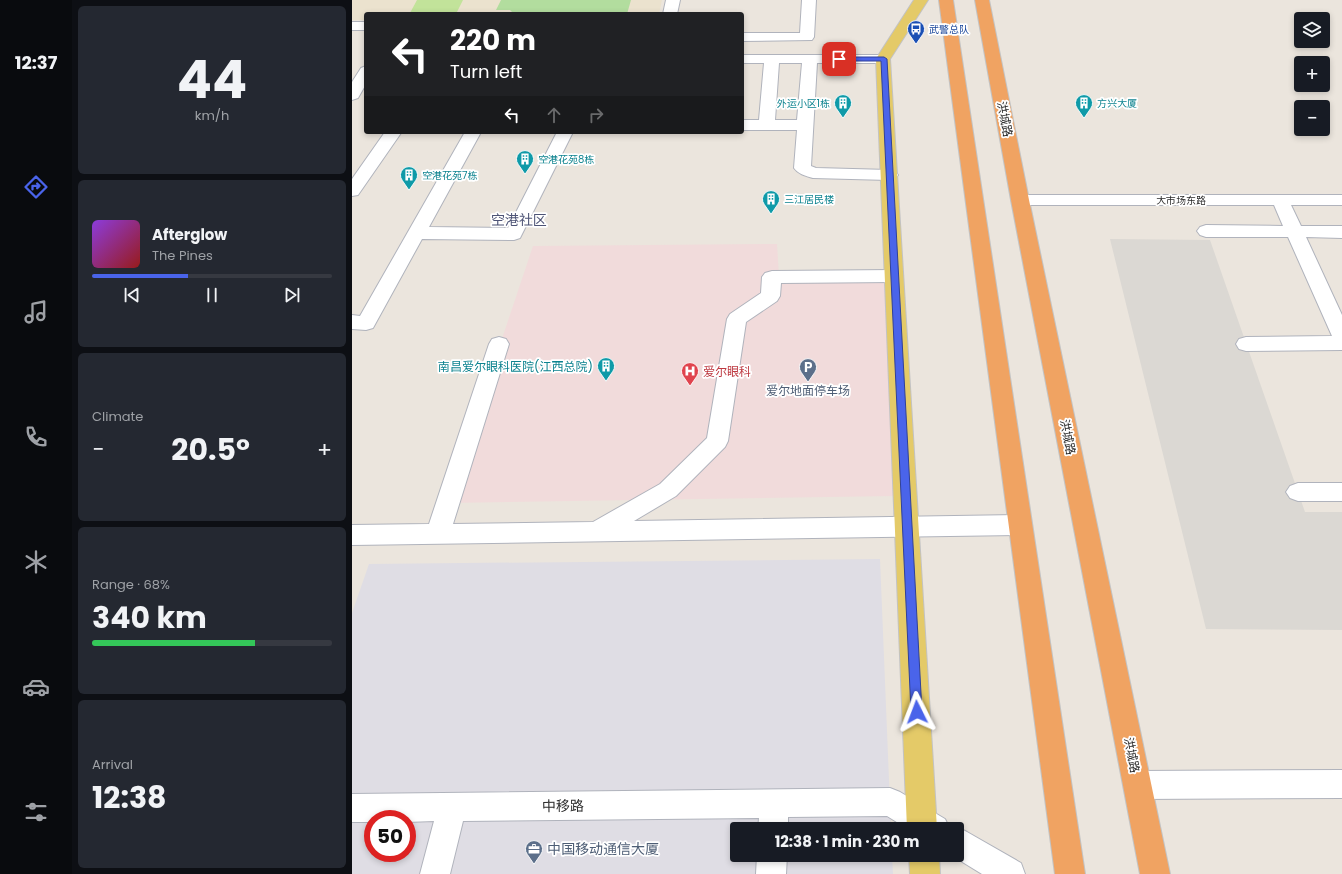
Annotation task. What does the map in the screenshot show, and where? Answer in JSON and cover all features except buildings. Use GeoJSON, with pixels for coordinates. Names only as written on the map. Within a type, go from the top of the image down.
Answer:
{"type":"FeatureCollection","features":[{"type":"Feature","properties":{"kind":"highway"},"geometry":{"type":"LineString","coordinates":[[946,0],[1070,874]]}},
{"type":"Feature","properties":{"kind":"highway","name":"洪城路"},"geometry":{"type":"LineString","coordinates":[[982,0],[1020,200],[1155,874]]}},
{"type":"Feature","properties":{"kind":"main road"},"geometry":{"type":"LineString","coordinates":[[921,0],[884,59],[907,527],[926,822]]}},
{"type":"Feature","properties":{"kind":"main road"},"geometry":{"type":"LineString","coordinates":[[924,862],[924,874]]}},
{"type":"Feature","properties":{"kind":"street"},"geometry":{"type":"LineString","coordinates":[[670,12],[673,0]]}},
{"type":"Feature","properties":{"kind":"street"},"geometry":{"type":"LineString","coordinates":[[744,37],[807,37],[809,0]]}},
{"type":"Feature","properties":{"kind":"street"},"geometry":{"type":"LineString","coordinates":[[352,26],[364,26]]}},
{"type":"Feature","properties":{"kind":"street"},"geometry":{"type":"LineString","coordinates":[[744,59],[884,59]]}},
{"type":"Feature","properties":{"kind":"street"},"geometry":{"type":"LineString","coordinates":[[767,125],[772,59]]}},
{"type":"Feature","properties":{"kind":"street"},"geometry":{"type":"LineString","coordinates":[[810,59],[802,168],[813,173],[889,175]]}},
{"type":"Feature","properties":{"kind":"street"},"geometry":{"type":"LineString","coordinates":[[352,95],[364,74]]}},
{"type":"Feature","properties":{"kind":"street"},"geometry":{"type":"LineString","coordinates":[[744,125],[804,125]]}},
{"type":"Feature","properties":{"kind":"street"},"geometry":{"type":"LineString","coordinates":[[352,191],[392,134]]}},
{"type":"Feature","properties":{"kind":"street"},"geometry":{"type":"LineString","coordinates":[[352,322],[366,323],[472,134]]}},
{"type":"Feature","properties":{"kind":"street"},"geometry":{"type":"LineString","coordinates":[[416,233],[514,234],[564,134]]}},
{"type":"Feature","properties":{"kind":"street","name":"大市场东路"},"geometry":{"type":"LineString","coordinates":[[1020,200],[1342,200]]}},
{"type":"Feature","properties":{"kind":"street"},"geometry":{"type":"LineString","coordinates":[[1195,200],[1208,236],[1294,231],[1342,232]]}},
{"type":"Feature","properties":{"kind":"street"},"geometry":{"type":"LineString","coordinates":[[1280,200],[1342,336]]}},
{"type":"Feature","properties":{"kind":"street"},"geometry":{"type":"LineString","coordinates":[[596,531],[668,490],[717,441],[737,320],[770,296],[772,277],[894,276]]}},
{"type":"Feature","properties":{"kind":"street"},"geometry":{"type":"LineString","coordinates":[[1246,344],[1342,343]]}},
{"type":"Feature","properties":{"kind":"street"},"geometry":{"type":"LineString","coordinates":[[438,534],[499,344]]}},
{"type":"Feature","properties":{"kind":"street"},"geometry":{"type":"LineString","coordinates":[[1298,492],[1342,492]]}},
{"type":"Feature","properties":{"kind":"street"},"geometry":{"type":"LineString","coordinates":[[352,535],[1020,525]]}},
{"type":"Feature","properties":{"kind":"street"},"geometry":{"type":"LineString","coordinates":[[1138,785],[1342,784]]}},
{"type":"Feature","properties":{"kind":"street","name":"中移路"},"geometry":{"type":"LineString","coordinates":[[352,808],[452,807],[773,816],[890,802],[920,822]]}},
{"type":"Feature","properties":{"kind":"street"},"geometry":{"type":"LineString","coordinates":[[435,874],[452,807]]}},
{"type":"Feature","properties":{"kind":"street"},"geometry":{"type":"LineString","coordinates":[[964,846],[1010,874]]}},
{"type":"Feature","properties":{"kind":"street"},"geometry":{"type":"LineString","coordinates":[[771,874],[772,862]]}},
{"type":"Feature","properties":{"kind":"shaded area"},"geometry":{"type":"Polygon","coordinates":[[[352,0],[662,0],[659,12],[364,12],[364,20],[352,20],[352,0]]]}},
{"type":"Feature","properties":{"kind":"shaded area"},"geometry":{"type":"Polygon","coordinates":[[[1110,239],[1210,240],[1305,512],[1342,512],[1342,630],[1206,629],[1110,239]]]}},
{"type":"Feature","properties":{"kind":"shaded area","name":"爱尔眼科"},"geometry":{"type":"Polygon","coordinates":[[[777,244],[779,276],[890,274],[895,496],[447,503],[533,246],[777,244]]]}},
{"type":"Feature","properties":{"kind":"shaded area"},"geometry":{"type":"Polygon","coordinates":[[[880,559],[891,822],[730,822],[730,862],[892,862],[893,874],[352,874],[352,613],[369,564],[880,559]]]}},
{"type":"Feature","properties":{"kind":"green space"},"geometry":{"type":"Polygon","coordinates":[[[417,0],[463,0],[457,12],[411,12],[417,0]]]}},
{"type":"Feature","properties":{"kind":"green space"},"geometry":{"type":"Polygon","coordinates":[[[501,0],[631,0],[628,12],[512,12],[510,10],[496,10],[501,0]]]}},
{"type":"Feature","properties":{"kind":"place","name":"武警总队"},"geometry":{"type":"Point","coordinates":[916,44]}},
{"type":"Feature","properties":{"kind":"place","name":"外运小区1栋"},"geometry":{"type":"Point","coordinates":[843,118]}},
{"type":"Feature","properties":{"kind":"place","name":"方兴大厦"},"geometry":{"type":"Point","coordinates":[1084,118]}},
{"type":"Feature","properties":{"kind":"place","name":"空港花苑8栋"},"geometry":{"type":"Point","coordinates":[525,174]}},
{"type":"Feature","properties":{"kind":"place","name":"空港花苑7栋"},"geometry":{"type":"Point","coordinates":[409,190]}},
{"type":"Feature","properties":{"kind":"place","name":"三江居民楼"},"geometry":{"type":"Point","coordinates":[771,214]}},
{"type":"Feature","properties":{"kind":"place","name":"南昌爱尔眼科医院(江西总院)"},"geometry":{"type":"Point","coordinates":[606,381]}},
{"type":"Feature","properties":{"kind":"place","name":"爱尔地面停车场"},"geometry":{"type":"Point","coordinates":[808,382]}},
{"type":"Feature","properties":{"kind":"place","name":"爱尔眼科"},"geometry":{"type":"Point","coordinates":[690,386]}},
{"type":"Feature","properties":{"kind":"place","name":"中国移动通信大厦"},"geometry":{"type":"Point","coordinates":[534,864]}},
{"type":"Feature","properties":{"kind":"district","name":"空港社区"},"geometry":{"type":"Point","coordinates":[519,220]}},
{"type":"Feature","properties":{"kind":"route"},"geometry":{"type":"LineString","coordinates":[[839,59],[884,59],[917,712]]}}]}
